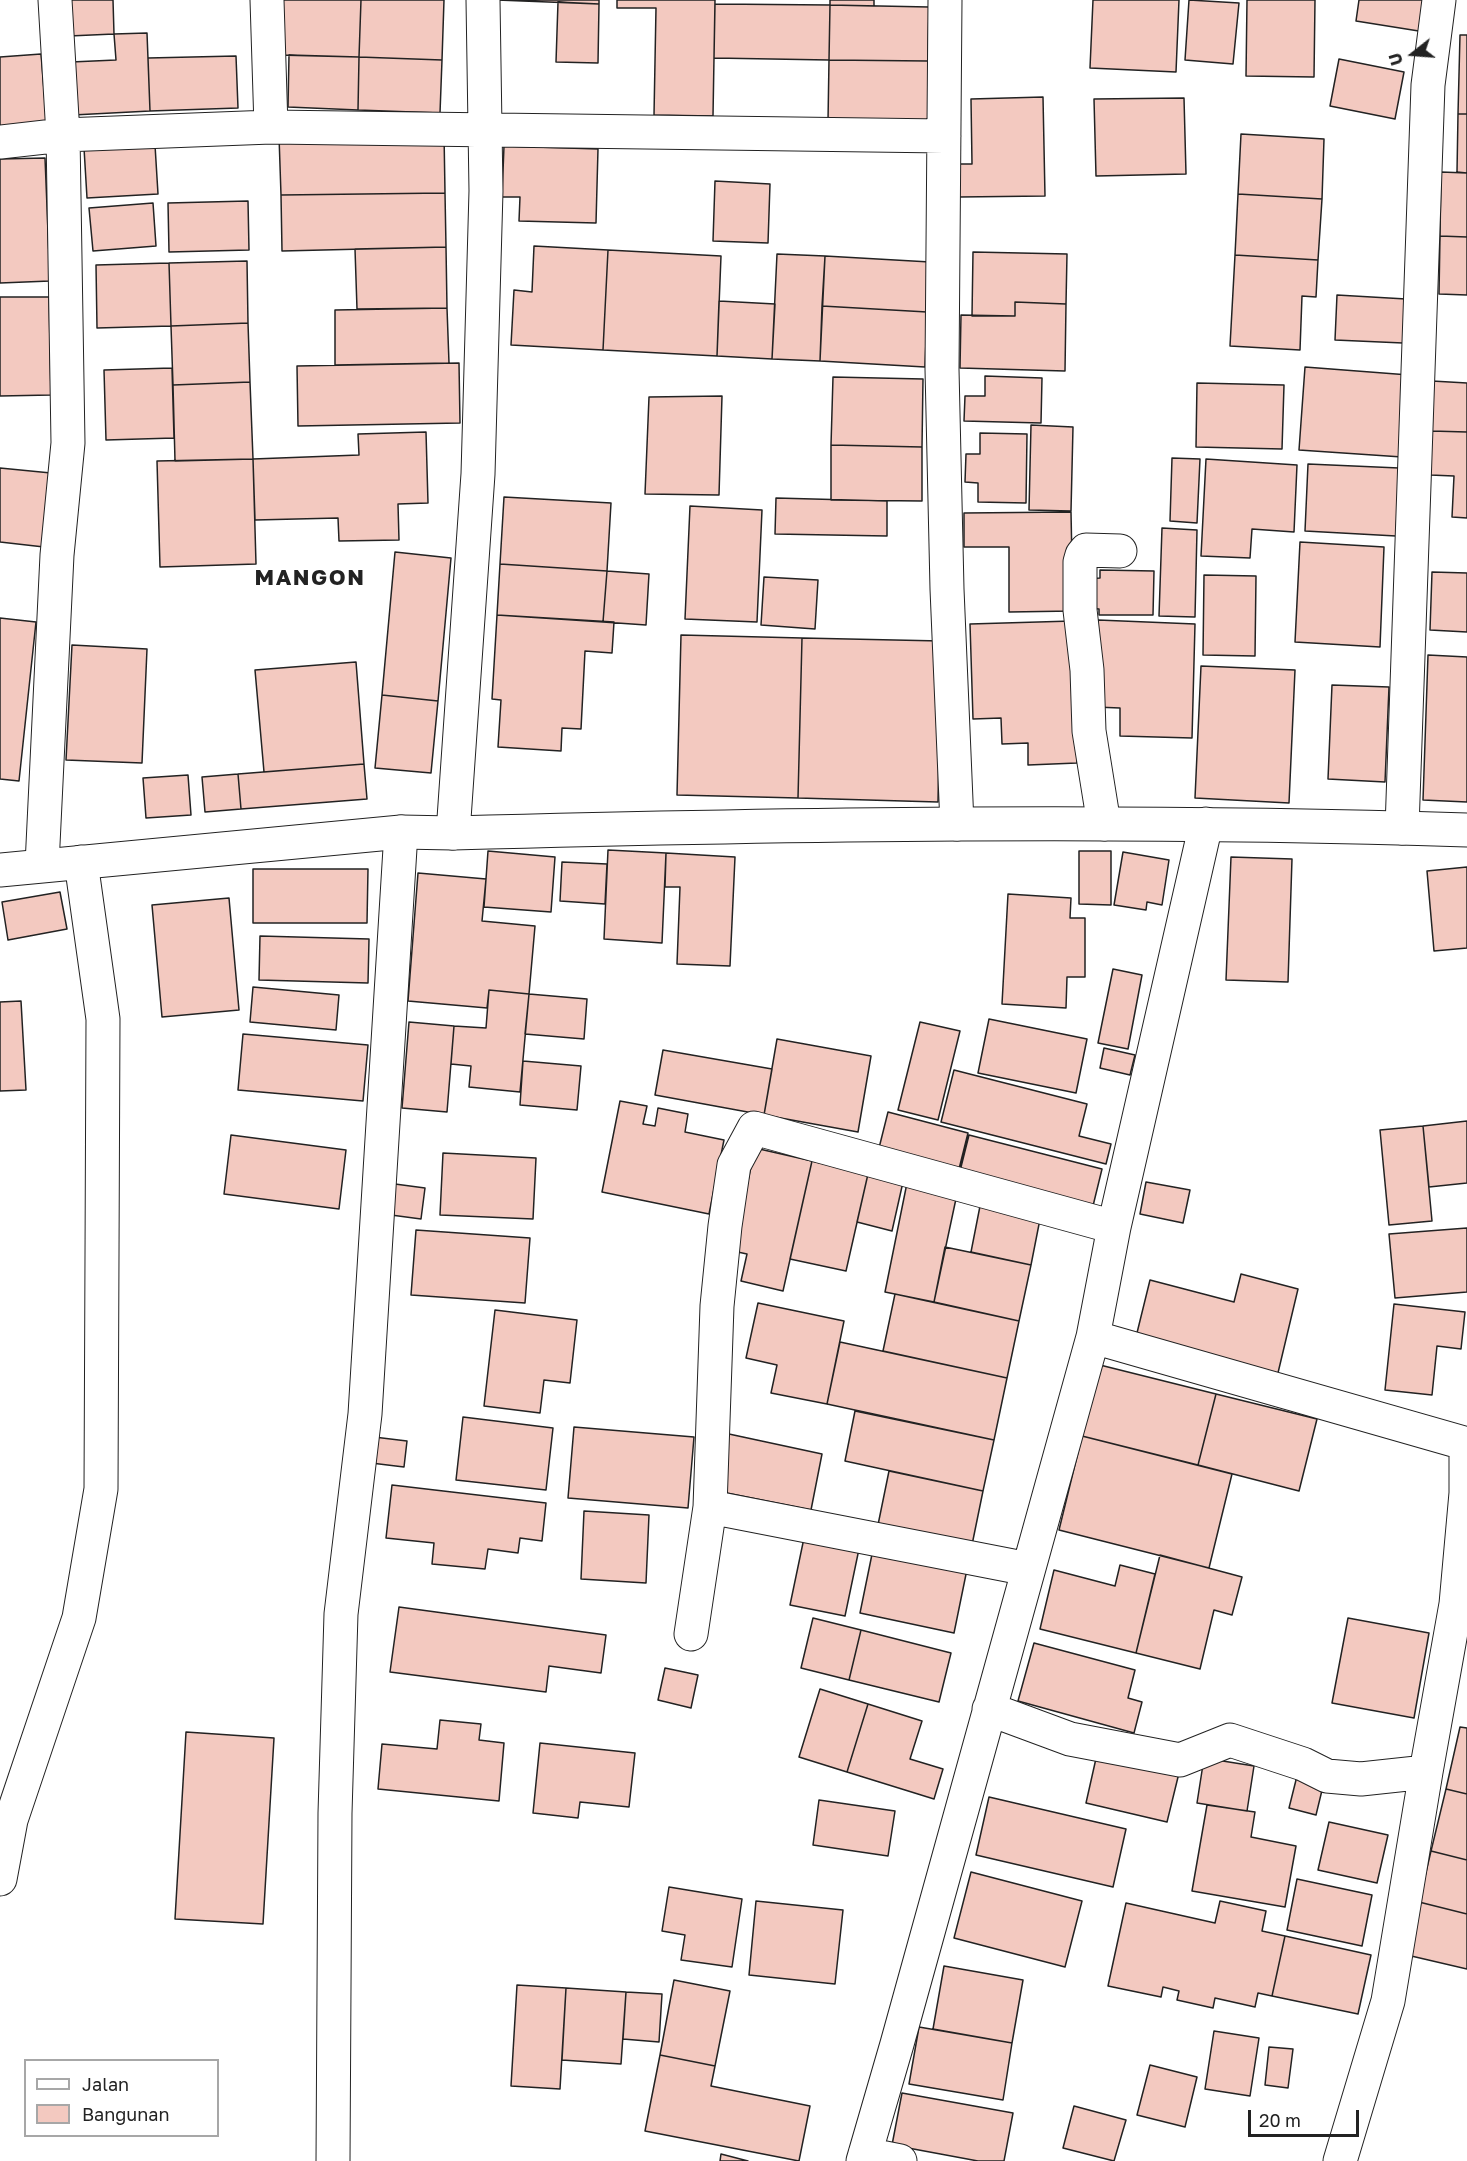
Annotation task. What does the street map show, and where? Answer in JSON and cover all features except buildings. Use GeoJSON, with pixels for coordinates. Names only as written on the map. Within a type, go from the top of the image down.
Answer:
{"type":"FeatureCollection","features":[{"type":"Feature","properties":{"kind":"main road"},"geometry":{"type":"LineString","coordinates":[[42,865],[57,555],[68,443],[63,135],[55,0]]}},
{"type":"Feature","properties":{"kind":"main road"},"geometry":{"type":"LineString","coordinates":[[267,0],[271,127]]}},
{"type":"Feature","properties":{"kind":"main road"},"geometry":{"type":"LineString","coordinates":[[453,833],[478,474],[486,191],[483,0]]}},
{"type":"Feature","properties":{"kind":"main road"},"geometry":{"type":"LineString","coordinates":[[945,0],[942,369],[947,589],[957,824]]}},
{"type":"Feature","properties":{"kind":"main road"},"geometry":{"type":"LineString","coordinates":[[1401,828],[1428,86],[1439,0]]}},
{"type":"Feature","properties":{"kind":"main road"},"geometry":{"type":"LineString","coordinates":[[0,142],[63,135],[271,127],[485,128],[944,136]]}},
{"type":"Feature","properties":{"kind":"main road"},"geometry":{"type":"LineString","coordinates":[[1104,824],[1089,731],[1087,670],[1080,610],[1080,562],[1086,550],[1120,551]]}},
{"type":"Feature","properties":{"kind":"main road"},"geometry":{"type":"LineString","coordinates":[[0,870],[401,832],[957,824],[1206,824],[1467,830]]}},
{"type":"Feature","properties":{"kind":"main road"},"geometry":{"type":"LineString","coordinates":[[900,2161],[864,2157],[1093,1337],[1114,1227],[1206,824]]}},
{"type":"Feature","properties":{"kind":"main road"},"geometry":{"type":"LineString","coordinates":[[333,2161],[335,1813],[341,1614],[365,1414],[401,832]]}},
{"type":"Feature","properties":{"kind":"main road"},"geometry":{"type":"LineString","coordinates":[[0,1879],[11,1820],[79,1618],[101,1489],[104,1019],[81,862]]}},
{"type":"Feature","properties":{"kind":"main road"},"geometry":{"type":"LineString","coordinates":[[691,1634],[710,1507],[717,1306],[725,1226],[734,1165],[754,1128],[1114,1227]]}},
{"type":"Feature","properties":{"kind":"main road"},"geometry":{"type":"LineString","coordinates":[[1093,1337],[1466,1444],[1466,1493],[1456,1604],[1388,2001],[1340,2161]]}},
{"type":"Feature","properties":{"kind":"main road"},"geometry":{"type":"LineString","coordinates":[[710,1507],[1028,1569]]}},
{"type":"Feature","properties":{"kind":"main road"},"geometry":{"type":"LineString","coordinates":[[989,1709],[1070,1739],[1180,1760],[1230,1740],[1303,1764],[1327,1776],[1361,1779],[1426,1773]]}},
{"type":"Feature","properties":{"kind":"district","name":"MANGON"},"geometry":{"type":"Point","coordinates":[310,578]}}]}
